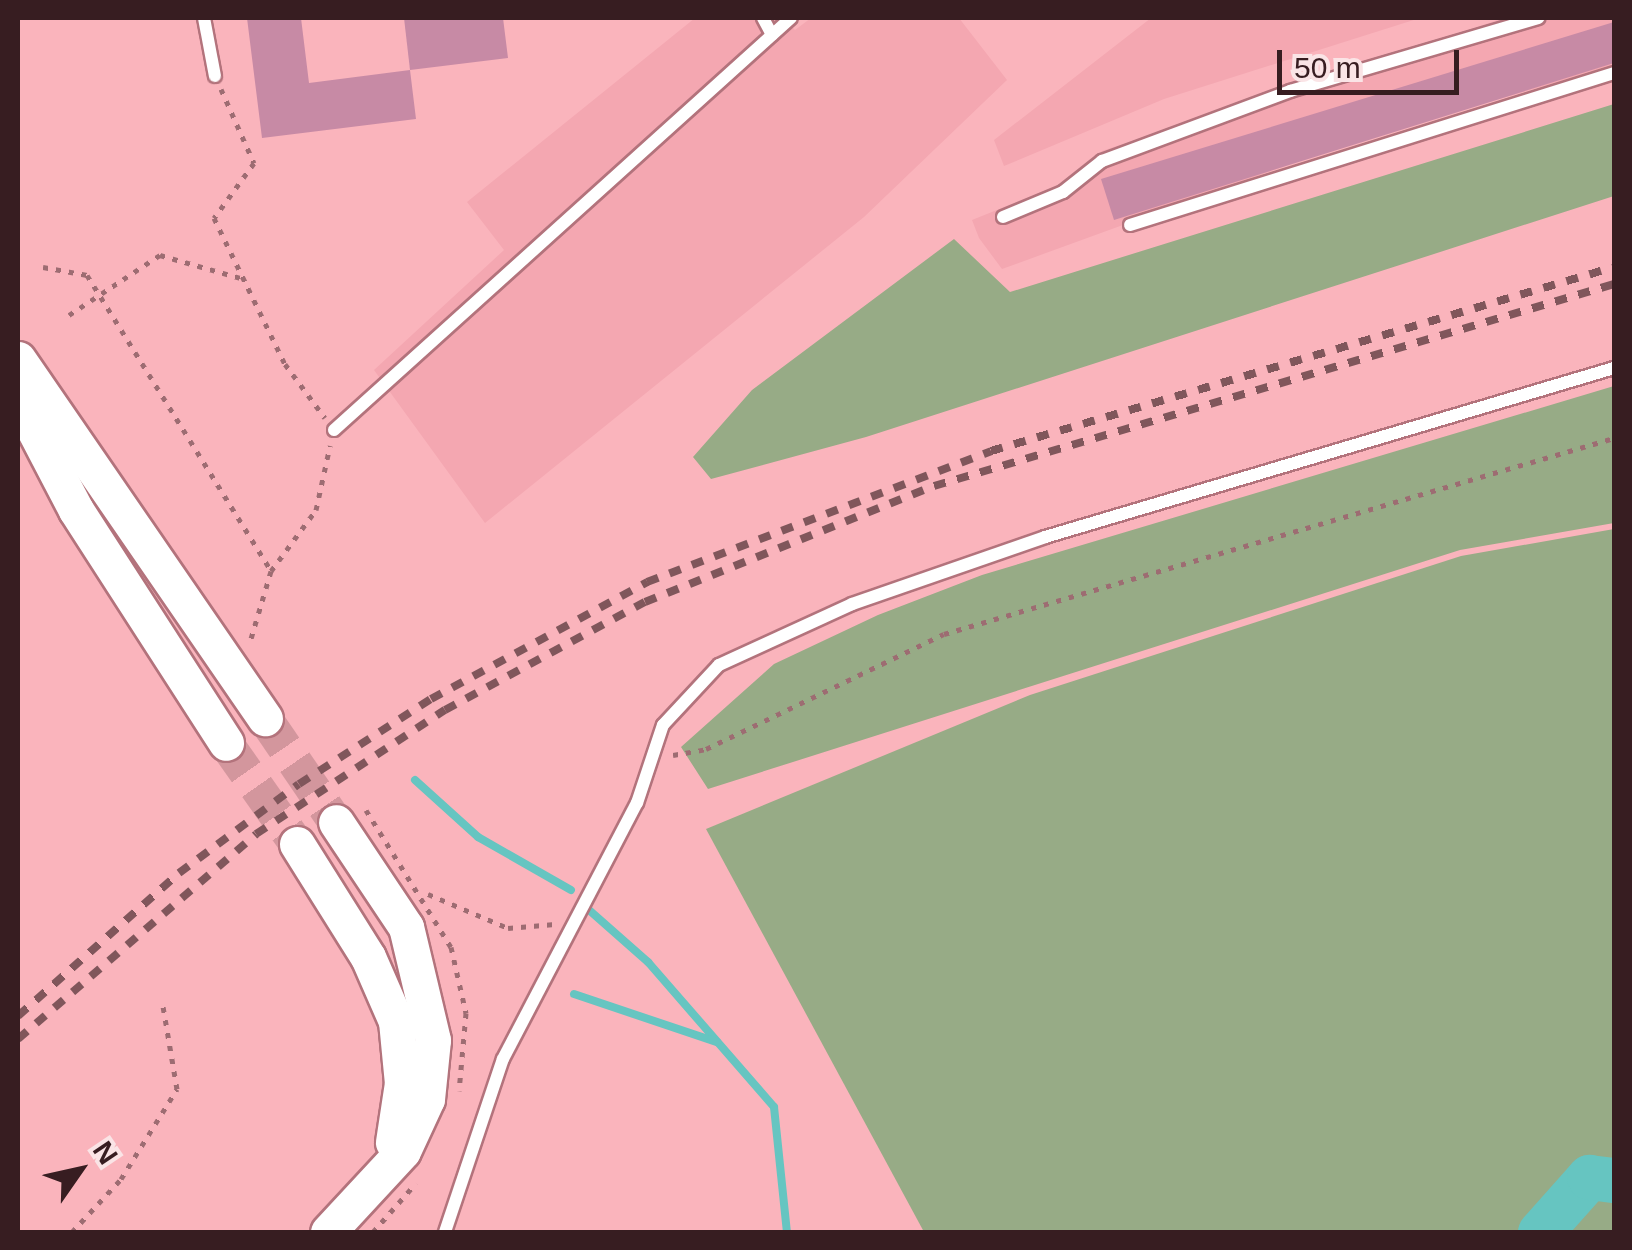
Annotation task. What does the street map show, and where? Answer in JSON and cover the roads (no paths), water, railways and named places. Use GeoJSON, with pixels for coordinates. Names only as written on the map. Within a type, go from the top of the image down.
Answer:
{"type":"FeatureCollection","features":[{"type":"Feature","properties":{"kind":"main road"},"geometry":{"type":"LineString","coordinates":[[18,359],[265,718]]}},
{"type":"Feature","properties":{"kind":"main road"},"geometry":{"type":"LineString","coordinates":[[18,399],[76,510],[226,743]]}},
{"type":"Feature","properties":{"kind":"main road"},"geometry":{"type":"LineString","coordinates":[[328,1232],[364,1201],[427,1098],[432,1006],[406,927],[336,822]]}},
{"type":"Feature","properties":{"kind":"main road"},"geometry":{"type":"LineString","coordinates":[[297,844],[368,956],[402,1050],[400,1117],[364,1201]]}},
{"type":"Feature","properties":{"kind":"lane"},"geometry":{"type":"LineString","coordinates":[[204,18],[216,76]]}},
{"type":"Feature","properties":{"kind":"lane"},"geometry":{"type":"LineString","coordinates":[[763,18],[772,34]]}},
{"type":"Feature","properties":{"kind":"lane"},"geometry":{"type":"LineString","coordinates":[[334,430],[792,18]]}},
{"type":"Feature","properties":{"kind":"lane"},"geometry":{"type":"LineString","coordinates":[[1003,217],[1063,192],[1102,161],[1290,90],[1538,18]]}},
{"type":"Feature","properties":{"kind":"lane"},"geometry":{"type":"LineString","coordinates":[[1130,225],[1614,74]]}},
{"type":"Feature","properties":{"kind":"lane"},"geometry":{"type":"LineString","coordinates":[[445,1232],[504,1059],[637,803],[650,760],[682,698],[719,665],[852,604],[1044,537],[1614,368]]}},
{"type":"Feature","properties":{"kind":"waterway"},"geometry":{"type":"LineString","coordinates":[[415,780],[478,837],[571,890]]}},
{"type":"Feature","properties":{"kind":"waterway"},"geometry":{"type":"LineString","coordinates":[[589,910],[648,962],[774,1107],[787,1232]]}},
{"type":"Feature","properties":{"kind":"waterway"},"geometry":{"type":"LineString","coordinates":[[574,994],[717,1042]]}},
{"type":"Feature","properties":{"kind":"waterway"},"geometry":{"type":"LineString","coordinates":[[1540,1232],[1589,1177],[1614,1180]]}},
{"type":"Feature","properties":{"kind":"tunnel"},"geometry":{"type":"LineString","coordinates":[[265,718],[336,822]]}},
{"type":"Feature","properties":{"kind":"tunnel"},"geometry":{"type":"LineString","coordinates":[[226,743],[297,844]]}},
{"type":"Feature","properties":{"kind":"railway"},"geometry":{"type":"LineString","coordinates":[[18,1016],[179,873],[299,784],[431,699],[647,582],[991,451],[1614,267]]}},
{"type":"Feature","properties":{"kind":"railway"},"geometry":{"type":"LineString","coordinates":[[18,1039],[256,834],[445,710],[645,602],[934,486],[1614,284]]}}]}
